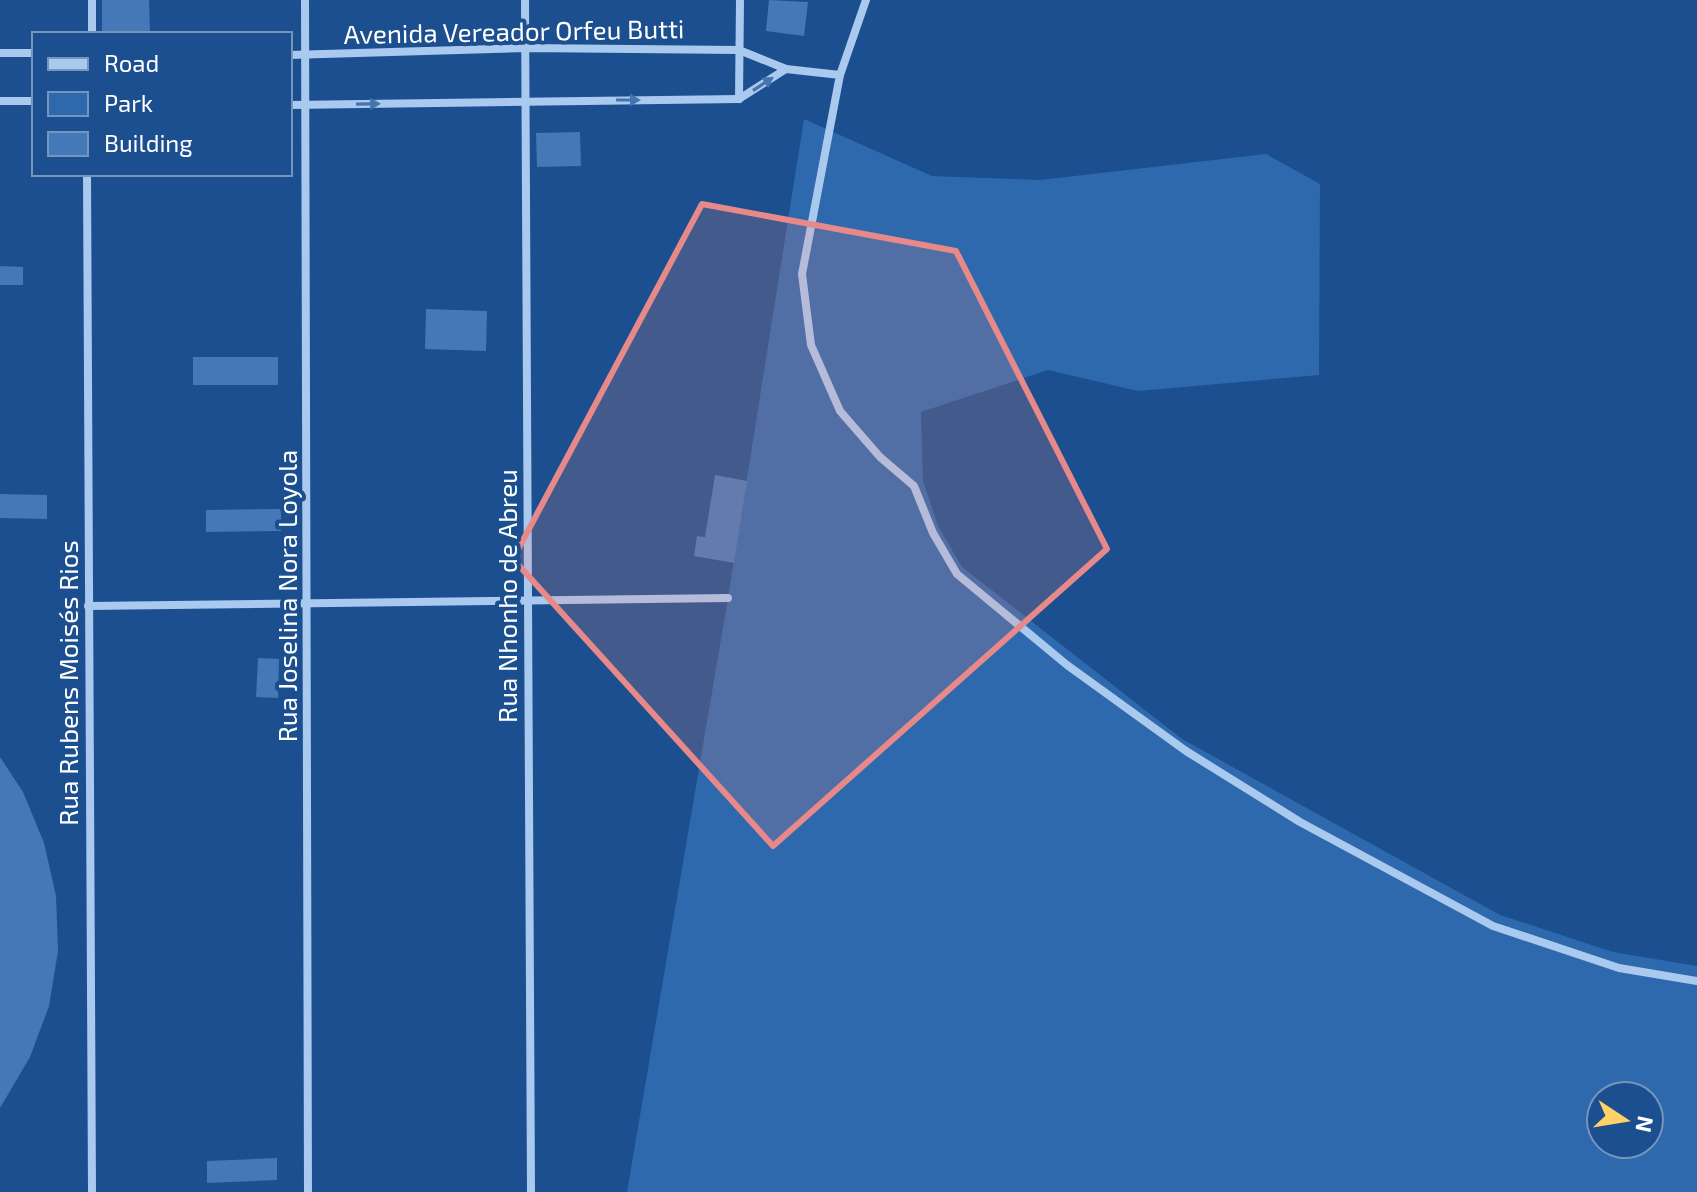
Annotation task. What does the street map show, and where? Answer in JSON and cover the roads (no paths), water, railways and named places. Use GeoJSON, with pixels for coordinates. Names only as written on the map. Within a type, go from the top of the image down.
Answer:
{"type":"FeatureCollection","features":[{"type":"Feature","properties":{"kind":"street"},"geometry":{"type":"LineString","coordinates":[[92,0],[92,32]]}},
{"type":"Feature","properties":{"kind":"street","name":"Rua Joselina Nora Loyola"},"geometry":{"type":"LineString","coordinates":[[305,0],[308,1192]]}},
{"type":"Feature","properties":{"kind":"street","name":"Rua Nhonho de Abreu"},"geometry":{"type":"LineString","coordinates":[[525,0],[531,1192]]}},
{"type":"Feature","properties":{"kind":"street"},"geometry":{"type":"LineString","coordinates":[[739,99],[740,0]]}},
{"type":"Feature","properties":{"kind":"street"},"geometry":{"type":"LineString","coordinates":[[866,0],[840,75],[802,274],[811,345],[840,411],[880,457],[914,486],[933,533],[957,574],[1067,665],[1186,751],[1364,857],[1493,926],[1619,968],[1697,981]]}},
{"type":"Feature","properties":{"kind":"street","name":"Avenida Vereador Orfeu Butti"},"geometry":{"type":"LineString","coordinates":[[292,55],[525,48],[739,50]]}},
{"type":"Feature","properties":{"kind":"street"},"geometry":{"type":"LineString","coordinates":[[739,50],[786,69],[840,75]]}},
{"type":"Feature","properties":{"kind":"street"},"geometry":{"type":"LineString","coordinates":[[0,53],[32,53]]}},
{"type":"Feature","properties":{"kind":"street"},"geometry":{"type":"LineString","coordinates":[[292,105],[739,99],[786,69]]}},
{"type":"Feature","properties":{"kind":"street"},"geometry":{"type":"LineString","coordinates":[[0,101],[32,101]]}},
{"type":"Feature","properties":{"kind":"street","name":"Rua Rubens Moisés Rios"},"geometry":{"type":"LineString","coordinates":[[87,176],[92,1192]]}},
{"type":"Feature","properties":{"kind":"street"},"geometry":{"type":"LineString","coordinates":[[88,606],[528,603],[728,598]]}}]}
